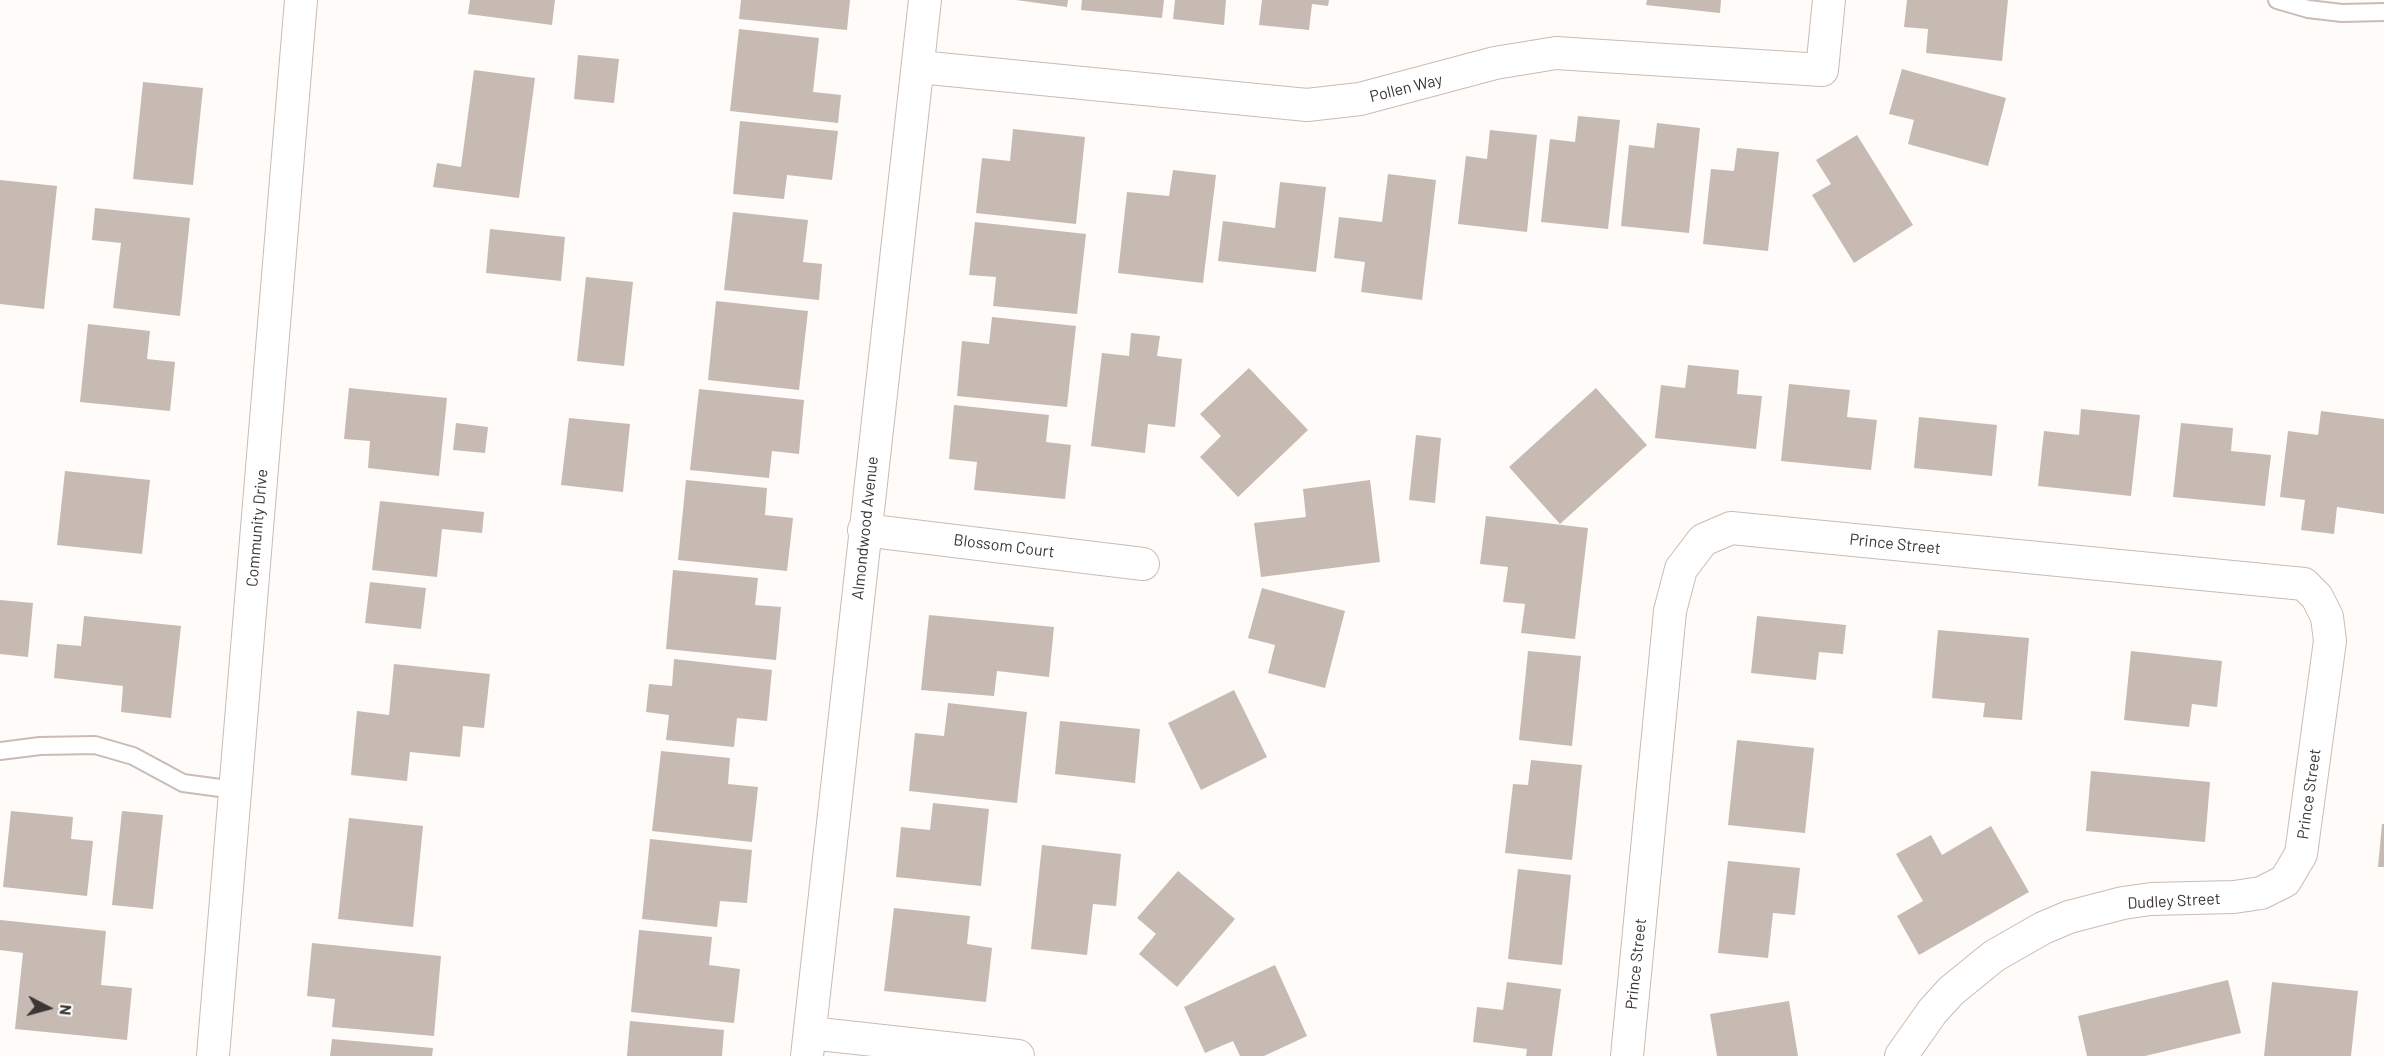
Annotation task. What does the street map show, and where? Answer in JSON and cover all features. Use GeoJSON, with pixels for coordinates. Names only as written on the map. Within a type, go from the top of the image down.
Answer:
{"type":"FeatureCollection","features":[{"type":"Feature","properties":{"kind":"street","name":"Community Drive"},"geometry":{"type":"LineString","coordinates":[[213,1056],[301,0]]}},
{"type":"Feature","properties":{"kind":"street","name":"Almondwood Avenue"},"geometry":{"type":"LineString","coordinates":[[808,1045],[925,0]]}},
{"type":"Feature","properties":{"kind":"street","name":"Pollen Way"},"geometry":{"type":"LineString","coordinates":[[919,67],[1307,105],[1360,99],[1495,63],[1556,53],[1822,70],[1829,0]]}},
{"type":"Feature","properties":{"kind":"street","name":"Prince Street"},"geometry":{"type":"LineString","coordinates":[[1627,1056],[1670,611],[1681,569],[1703,540],[1731,528],[2304,584],[2317,597],[2327,617],[2330,641],[2301,854],[2285,881]]}},
{"type":"Feature","properties":{"kind":"street","name":"Blossom Court"},"geometry":{"type":"LineString","coordinates":[[864,530],[1143,564]]}},
{"type":"Feature","properties":{"kind":"street","name":"Dudley Street"},"geometry":{"type":"LineString","coordinates":[[1901,1056],[1932,1012],[1951,991],[1994,956],[2043,928],[2069,917],[2123,903],[2151,899],[2234,897],[2261,893],[2285,881]]}},
{"type":"Feature","properties":{"kind":"street"},"geometry":{"type":"LineString","coordinates":[[808,1045],[1018,1056]]}},
{"type":"Feature","properties":{"kind":"lane"},"geometry":{"type":"LineString","coordinates":[[2277,0],[2308,9],[2342,13],[2384,12]]}},
{"type":"Feature","properties":{"kind":"lane"},"geometry":{"type":"LineString","coordinates":[[0,751],[40,746],[94,745],[133,756],[183,783],[236,790]]}},
{"type":"Feature","properties":{"kind":"building"},"geometry":{"type":"Polygon","coordinates":[[[470,0],[555,0],[552,25],[468,14],[470,0]]]}},
{"type":"Feature","properties":{"kind":"building"},"geometry":{"type":"Polygon","coordinates":[[[741,0],[850,0],[847,30],[739,19],[741,0]]]}},
{"type":"Feature","properties":{"kind":"building"},"geometry":{"type":"Polygon","coordinates":[[[1016,0],[1068,0],[1067,7],[1016,0]]]}},
{"type":"Feature","properties":{"kind":"building"},"geometry":{"type":"Polygon","coordinates":[[[1082,0],[1164,0],[1162,18],[1081,10],[1082,0]]]}},
{"type":"Feature","properties":{"kind":"building"},"geometry":{"type":"Polygon","coordinates":[[[1175,0],[1226,0],[1224,25],[1173,19],[1175,0]]]}},
{"type":"Feature","properties":{"kind":"building"},"geometry":{"type":"Polygon","coordinates":[[[1262,0],[1329,0],[1328,6],[1312,4],[1309,30],[1259,25],[1262,0]]]}},
{"type":"Feature","properties":{"kind":"building"},"geometry":{"type":"Polygon","coordinates":[[[1647,0],[1721,0],[1720,13],[1646,5],[1647,0]]]}},
{"type":"Feature","properties":{"kind":"building"},"geometry":{"type":"Polygon","coordinates":[[[1907,0],[2008,0],[2002,61],[1926,53],[1928,29],[1904,27],[1907,0]]]}},
{"type":"Feature","properties":{"kind":"building"},"geometry":{"type":"Polygon","coordinates":[[[739,29],[819,38],[813,92],[841,95],[838,123],[730,111],[739,29]]]}},
{"type":"Feature","properties":{"kind":"building"},"geometry":{"type":"Polygon","coordinates":[[[578,55],[619,59],[614,103],[574,99],[578,55]]]}},
{"type":"Feature","properties":{"kind":"building"},"geometry":{"type":"Polygon","coordinates":[[[1902,69],[2006,98],[1988,166],[1908,144],[1914,120],[1889,114],[1902,69]]]}},
{"type":"Feature","properties":{"kind":"building"},"geometry":{"type":"Polygon","coordinates":[[[474,70],[535,78],[519,198],[433,187],[437,163],[461,167],[474,70]]]}},
{"type":"Feature","properties":{"kind":"building"},"geometry":{"type":"Polygon","coordinates":[[[143,82],[203,88],[193,185],[133,179],[143,82]]]}},
{"type":"Feature","properties":{"kind":"building"},"geometry":{"type":"Polygon","coordinates":[[[1578,116],[1620,120],[1608,229],[1541,222],[1550,139],[1575,142],[1578,116]]]}},
{"type":"Feature","properties":{"kind":"building"},"geometry":{"type":"Polygon","coordinates":[[[740,121],[838,131],[832,180],[787,175],[784,199],[733,194],[740,121]]]}},
{"type":"Feature","properties":{"kind":"building"},"geometry":{"type":"Polygon","coordinates":[[[1657,123],[1700,128],[1689,233],[1621,226],[1629,145],[1654,148],[1657,123]]]}},
{"type":"Feature","properties":{"kind":"building"},"geometry":{"type":"Polygon","coordinates":[[[1013,129],[1085,137],[1076,224],[976,213],[982,158],[1010,161],[1013,129]]]}},
{"type":"Feature","properties":{"kind":"building"},"geometry":{"type":"Polygon","coordinates":[[[1490,130],[1537,135],[1527,232],[1458,224],[1466,156],[1487,159],[1490,130]]]}},
{"type":"Feature","properties":{"kind":"building"},"geometry":{"type":"Polygon","coordinates":[[[1857,135],[1913,225],[1854,263],[1812,195],[1831,184],[1816,160],[1857,135]]]}},
{"type":"Feature","properties":{"kind":"building"},"geometry":{"type":"Polygon","coordinates":[[[1737,148],[1779,152],[1768,251],[1703,244],[1711,169],[1734,171],[1737,148]]]}},
{"type":"Feature","properties":{"kind":"building"},"geometry":{"type":"Polygon","coordinates":[[[1173,170],[1216,175],[1203,283],[1118,273],[1127,192],[1169,196],[1173,170]]]}},
{"type":"Feature","properties":{"kind":"building"},"geometry":{"type":"Polygon","coordinates":[[[1388,174],[1436,180],[1422,300],[1361,292],[1365,262],[1334,258],[1339,217],[1382,222],[1388,174]]]}},
{"type":"Feature","properties":{"kind":"building"},"geometry":{"type":"Polygon","coordinates":[[[0,180],[57,186],[44,309],[0,304],[0,180]]]}},
{"type":"Feature","properties":{"kind":"building"},"geometry":{"type":"Polygon","coordinates":[[[1280,182],[1326,187],[1316,272],[1218,261],[1223,221],[1275,228],[1280,182]]]}},
{"type":"Feature","properties":{"kind":"building"},"geometry":{"type":"Polygon","coordinates":[[[95,208],[190,218],[180,316],[113,308],[121,243],[92,240],[95,208]]]}},
{"type":"Feature","properties":{"kind":"building"},"geometry":{"type":"Polygon","coordinates":[[[733,212],[808,220],[803,262],[822,264],[819,300],[724,290],[733,212]]]}},
{"type":"Feature","properties":{"kind":"building"},"geometry":{"type":"Polygon","coordinates":[[[975,222],[1086,234],[1077,314],[993,306],[996,277],[969,275],[975,222]]]}},
{"type":"Feature","properties":{"kind":"building"},"geometry":{"type":"Polygon","coordinates":[[[490,229],[565,237],[561,281],[486,273],[490,229]]]}},
{"type":"Feature","properties":{"kind":"building"},"geometry":{"type":"Polygon","coordinates":[[[586,277],[633,282],[624,366],[577,361],[586,277]]]}},
{"type":"Feature","properties":{"kind":"building"},"geometry":{"type":"Polygon","coordinates":[[[716,301],[808,311],[799,390],[708,380],[716,301]]]}},
{"type":"Feature","properties":{"kind":"building"},"geometry":{"type":"Polygon","coordinates":[[[992,317],[1076,326],[1067,407],[957,396],[962,341],[989,344],[992,317]]]}},
{"type":"Feature","properties":{"kind":"building"},"geometry":{"type":"Polygon","coordinates":[[[88,324],[150,331],[147,359],[175,362],[170,411],[80,402],[88,324]]]}},
{"type":"Feature","properties":{"kind":"building"},"geometry":{"type":"Polygon","coordinates":[[[1131,333],[1160,336],[1157,356],[1182,359],[1175,427],[1148,424],[1145,453],[1091,446],[1102,353],[1129,356],[1131,333]]]}},
{"type":"Feature","properties":{"kind":"building"},"geometry":{"type":"Polygon","coordinates":[[[1688,365],[1739,370],[1737,394],[1762,396],[1756,449],[1655,438],[1661,385],[1685,388],[1688,365]]]}},
{"type":"Feature","properties":{"kind":"building"},"geometry":{"type":"Polygon","coordinates":[[[1249,368],[1308,430],[1238,497],[1200,457],[1221,436],[1200,414],[1249,368]]]}},
{"type":"Feature","properties":{"kind":"building"},"geometry":{"type":"Polygon","coordinates":[[[1789,384],[1850,390],[1847,417],[1877,420],[1871,470],[1781,461],[1789,384]]]}},
{"type":"Feature","properties":{"kind":"building"},"geometry":{"type":"Polygon","coordinates":[[[349,388],[447,398],[439,476],[368,468],[370,441],[344,439],[349,388]]]}},
{"type":"Feature","properties":{"kind":"building"},"geometry":{"type":"Polygon","coordinates":[[[1596,388],[1647,445],[1560,524],[1509,467],[1596,388]]]}},
{"type":"Feature","properties":{"kind":"building"},"geometry":{"type":"Polygon","coordinates":[[[699,389],[804,400],[799,454],[772,451],[769,478],[690,470],[699,389]]]}},
{"type":"Feature","properties":{"kind":"building"},"geometry":{"type":"Polygon","coordinates":[[[954,405],[1049,415],[1046,442],[1071,445],[1065,499],[974,490],[977,462],[949,459],[954,405]]]}},
{"type":"Feature","properties":{"kind":"building"},"geometry":{"type":"Polygon","coordinates":[[[2081,409],[2140,415],[2131,496],[2038,486],[2044,431],[2079,435],[2081,409]]]}},
{"type":"Feature","properties":{"kind":"building"},"geometry":{"type":"Polygon","coordinates":[[[2321,411],[2384,419],[2384,514],[2337,507],[2334,534],[2301,530],[2305,500],[2280,497],[2288,431],[2318,435],[2321,411]]]}},
{"type":"Feature","properties":{"kind":"building"},"geometry":{"type":"Polygon","coordinates":[[[1919,417],[1997,425],[1992,476],[1914,468],[1919,417]]]}},
{"type":"Feature","properties":{"kind":"building"},"geometry":{"type":"Polygon","coordinates":[[[569,418],[630,424],[623,492],[561,485],[569,418]]]}},
{"type":"Feature","properties":{"kind":"building"},"geometry":{"type":"Polygon","coordinates":[[[456,423],[488,427],[485,453],[453,450],[456,423]]]}},
{"type":"Feature","properties":{"kind":"building"},"geometry":{"type":"Polygon","coordinates":[[[2181,423],[2233,428],[2231,451],[2271,455],[2265,506],[2173,497],[2181,423]]]}},
{"type":"Feature","properties":{"kind":"building"},"geometry":{"type":"Polygon","coordinates":[[[1416,435],[1441,438],[1435,503],[1409,500],[1416,435]]]}},
{"type":"Feature","properties":{"kind":"building"},"geometry":{"type":"Polygon","coordinates":[[[65,471],[150,480],[142,554],[57,545],[65,471]]]}},
{"type":"Feature","properties":{"kind":"building"},"geometry":{"type":"Polygon","coordinates":[[[686,480],[767,488],[765,515],[793,518],[787,571],[678,560],[686,480]]]}},
{"type":"Feature","properties":{"kind":"building"},"geometry":{"type":"Polygon","coordinates":[[[1370,480],[1380,562],[1261,577],[1254,523],[1306,517],[1303,489],[1370,480]]]}},
{"type":"Feature","properties":{"kind":"building"},"geometry":{"type":"Polygon","coordinates":[[[380,501],[484,512],[482,533],[442,529],[437,577],[372,570],[380,501]]]}},
{"type":"Feature","properties":{"kind":"building"},"geometry":{"type":"Polygon","coordinates":[[[1486,516],[1588,528],[1575,639],[1521,633],[1525,604],[1503,602],[1508,567],[1480,564],[1486,516]]]}},
{"type":"Feature","properties":{"kind":"building"},"geometry":{"type":"Polygon","coordinates":[[[673,570],[758,578],[755,605],[781,607],[776,660],[666,649],[673,570]]]}},
{"type":"Feature","properties":{"kind":"building"},"geometry":{"type":"Polygon","coordinates":[[[370,582],[426,588],[421,629],[365,623],[370,582]]]}},
{"type":"Feature","properties":{"kind":"building"},"geometry":{"type":"Polygon","coordinates":[[[1262,588],[1345,611],[1325,688],[1268,673],[1275,645],[1248,638],[1262,588]]]}},
{"type":"Feature","properties":{"kind":"building"},"geometry":{"type":"Polygon","coordinates":[[[0,600],[33,603],[28,657],[0,654],[0,600]]]}},
{"type":"Feature","properties":{"kind":"building"},"geometry":{"type":"Polygon","coordinates":[[[929,615],[1054,627],[1049,677],[997,671],[994,696],[921,690],[929,615]]]}},
{"type":"Feature","properties":{"kind":"building"},"geometry":{"type":"Polygon","coordinates":[[[84,616],[181,626],[171,718],[121,712],[123,686],[54,678],[57,644],[81,646],[84,616]]]}},
{"type":"Feature","properties":{"kind":"building"},"geometry":{"type":"Polygon","coordinates":[[[1757,616],[1846,625],[1843,654],[1819,652],[1816,680],[1751,673],[1757,616]]]}},
{"type":"Feature","properties":{"kind":"building"},"geometry":{"type":"Polygon","coordinates":[[[1938,630],[2029,638],[2022,720],[1983,717],[1985,703],[1932,698],[1938,630]]]}},
{"type":"Feature","properties":{"kind":"building"},"geometry":{"type":"Polygon","coordinates":[[[1528,651],[1581,656],[1572,746],[1519,740],[1528,651]]]}},
{"type":"Feature","properties":{"kind":"building"},"geometry":{"type":"Polygon","coordinates":[[[2131,651],[2222,661],[2217,707],[2192,704],[2189,727],[2124,720],[2131,651]]]}},
{"type":"Feature","properties":{"kind":"building"},"geometry":{"type":"Polygon","coordinates":[[[674,659],[772,670],[767,721],[737,718],[734,747],[666,740],[669,715],[646,712],[649,684],[672,686],[674,659]]]}},
{"type":"Feature","properties":{"kind":"building"},"geometry":{"type":"Polygon","coordinates":[[[394,664],[490,674],[484,728],[463,726],[460,757],[410,752],[407,781],[351,775],[357,711],[389,715],[394,664]]]}},
{"type":"Feature","properties":{"kind":"building"},"geometry":{"type":"Polygon","coordinates":[[[1234,690],[1267,757],[1201,790],[1168,723],[1234,690]]]}},
{"type":"Feature","properties":{"kind":"building"},"geometry":{"type":"Polygon","coordinates":[[[948,703],[1027,712],[1017,803],[909,791],[915,733],[944,736],[948,703]]]}},
{"type":"Feature","properties":{"kind":"building"},"geometry":{"type":"Polygon","coordinates":[[[1060,721],[1140,729],[1135,783],[1055,774],[1060,721]]]}},
{"type":"Feature","properties":{"kind":"building"},"geometry":{"type":"Polygon","coordinates":[[[1737,740],[1814,748],[1805,833],[1728,825],[1737,740]]]}},
{"type":"Feature","properties":{"kind":"building"},"geometry":{"type":"Polygon","coordinates":[[[661,751],[730,758],[728,784],[758,787],[752,842],[652,831],[661,751]]]}},
{"type":"Feature","properties":{"kind":"building"},"geometry":{"type":"Polygon","coordinates":[[[1531,760],[1582,765],[1572,860],[1505,853],[1513,784],[1528,785],[1531,760]]]}},
{"type":"Feature","properties":{"kind":"building"},"geometry":{"type":"Polygon","coordinates":[[[2091,771],[2210,782],[2205,842],[2086,831],[2091,771]]]}},
{"type":"Feature","properties":{"kind":"building"},"geometry":{"type":"Polygon","coordinates":[[[933,803],[989,809],[981,886],[896,877],[901,827],[930,830],[933,803]]]}},
{"type":"Feature","properties":{"kind":"building"},"geometry":{"type":"Polygon","coordinates":[[[11,811],[73,817],[71,839],[93,841],[87,896],[3,887],[11,811]]]}},
{"type":"Feature","properties":{"kind":"building"},"geometry":{"type":"Polygon","coordinates":[[[122,811],[163,815],[153,909],[112,905],[122,811]]]}},
{"type":"Feature","properties":{"kind":"building"},"geometry":{"type":"Polygon","coordinates":[[[349,818],[423,826],[413,927],[338,919],[349,818]]]}},
{"type":"Feature","properties":{"kind":"building"},"geometry":{"type":"Polygon","coordinates":[[[2382,824],[2384,824],[2384,867],[2378,867],[2382,824]]]}},
{"type":"Feature","properties":{"kind":"building"},"geometry":{"type":"Polygon","coordinates":[[[1991,826],[2029,892],[1919,955],[1897,916],[1923,901],[1896,854],[1931,835],[1942,855],[1991,826]]]}},
{"type":"Feature","properties":{"kind":"building"},"geometry":{"type":"Polygon","coordinates":[[[650,839],[752,850],[747,903],[720,901],[717,927],[642,919],[650,839]]]}},
{"type":"Feature","properties":{"kind":"building"},"geometry":{"type":"Polygon","coordinates":[[[1042,845],[1121,854],[1116,906],[1093,904],[1087,955],[1031,949],[1042,845]]]}},
{"type":"Feature","properties":{"kind":"building"},"geometry":{"type":"Polygon","coordinates":[[[1728,861],[1800,868],[1795,915],[1773,913],[1768,958],[1718,953],[1728,861]]]}},
{"type":"Feature","properties":{"kind":"building"},"geometry":{"type":"Polygon","coordinates":[[[1518,869],[1571,875],[1562,965],[1508,959],[1518,869]]]}},
{"type":"Feature","properties":{"kind":"building"},"geometry":{"type":"Polygon","coordinates":[[[1178,871],[1235,919],[1177,987],[1139,954],[1156,934],[1137,918],[1178,871]]]}},
{"type":"Feature","properties":{"kind":"building"},"geometry":{"type":"Polygon","coordinates":[[[894,908],[970,916],[967,944],[992,948],[986,1002],[884,991],[894,908]]]}},
{"type":"Feature","properties":{"kind":"building"},"geometry":{"type":"Polygon","coordinates":[[[0,920],[106,931],[101,985],[132,988],[127,1040],[15,1029],[23,953],[0,950],[0,920]]]}},
{"type":"Feature","properties":{"kind":"building"},"geometry":{"type":"Polygon","coordinates":[[[639,930],[712,937],[709,965],[740,969],[734,1023],[631,1012],[639,930]]]}},
{"type":"Feature","properties":{"kind":"building"},"geometry":{"type":"Polygon","coordinates":[[[312,943],[441,956],[434,1036],[332,1027],[335,999],[307,996],[312,943]]]}},
{"type":"Feature","properties":{"kind":"building"},"geometry":{"type":"Polygon","coordinates":[[[1275,965],[1307,1036],[1264,1056],[1240,1056],[1233,1041],[1205,1053],[1184,1007],[1275,965]]]}},
{"type":"Feature","properties":{"kind":"building"},"geometry":{"type":"Polygon","coordinates":[[[2228,980],[2241,1033],[2145,1056],[2087,1056],[2078,1016],[2228,980]]]}},
{"type":"Feature","properties":{"kind":"building"},"geometry":{"type":"Polygon","coordinates":[[[1507,982],[1561,989],[1552,1056],[1526,1056],[1527,1049],[1473,1042],[1477,1007],[1503,1010],[1507,982]]]}},
{"type":"Feature","properties":{"kind":"building"},"geometry":{"type":"Polygon","coordinates":[[[2272,982],[2358,991],[2351,1056],[2264,1056],[2272,982]]]}},
{"type":"Feature","properties":{"kind":"building"},"geometry":{"type":"Polygon","coordinates":[[[1789,1001],[1798,1056],[1717,1056],[1710,1014],[1789,1001]]]}},
{"type":"Feature","properties":{"kind":"building"},"geometry":{"type":"Polygon","coordinates":[[[630,1021],[724,1030],[722,1056],[627,1056],[630,1021]]]}},
{"type":"Feature","properties":{"kind":"building"},"geometry":{"type":"Polygon","coordinates":[[[332,1039],[433,1048],[432,1056],[330,1056],[332,1039]]]}}]}
